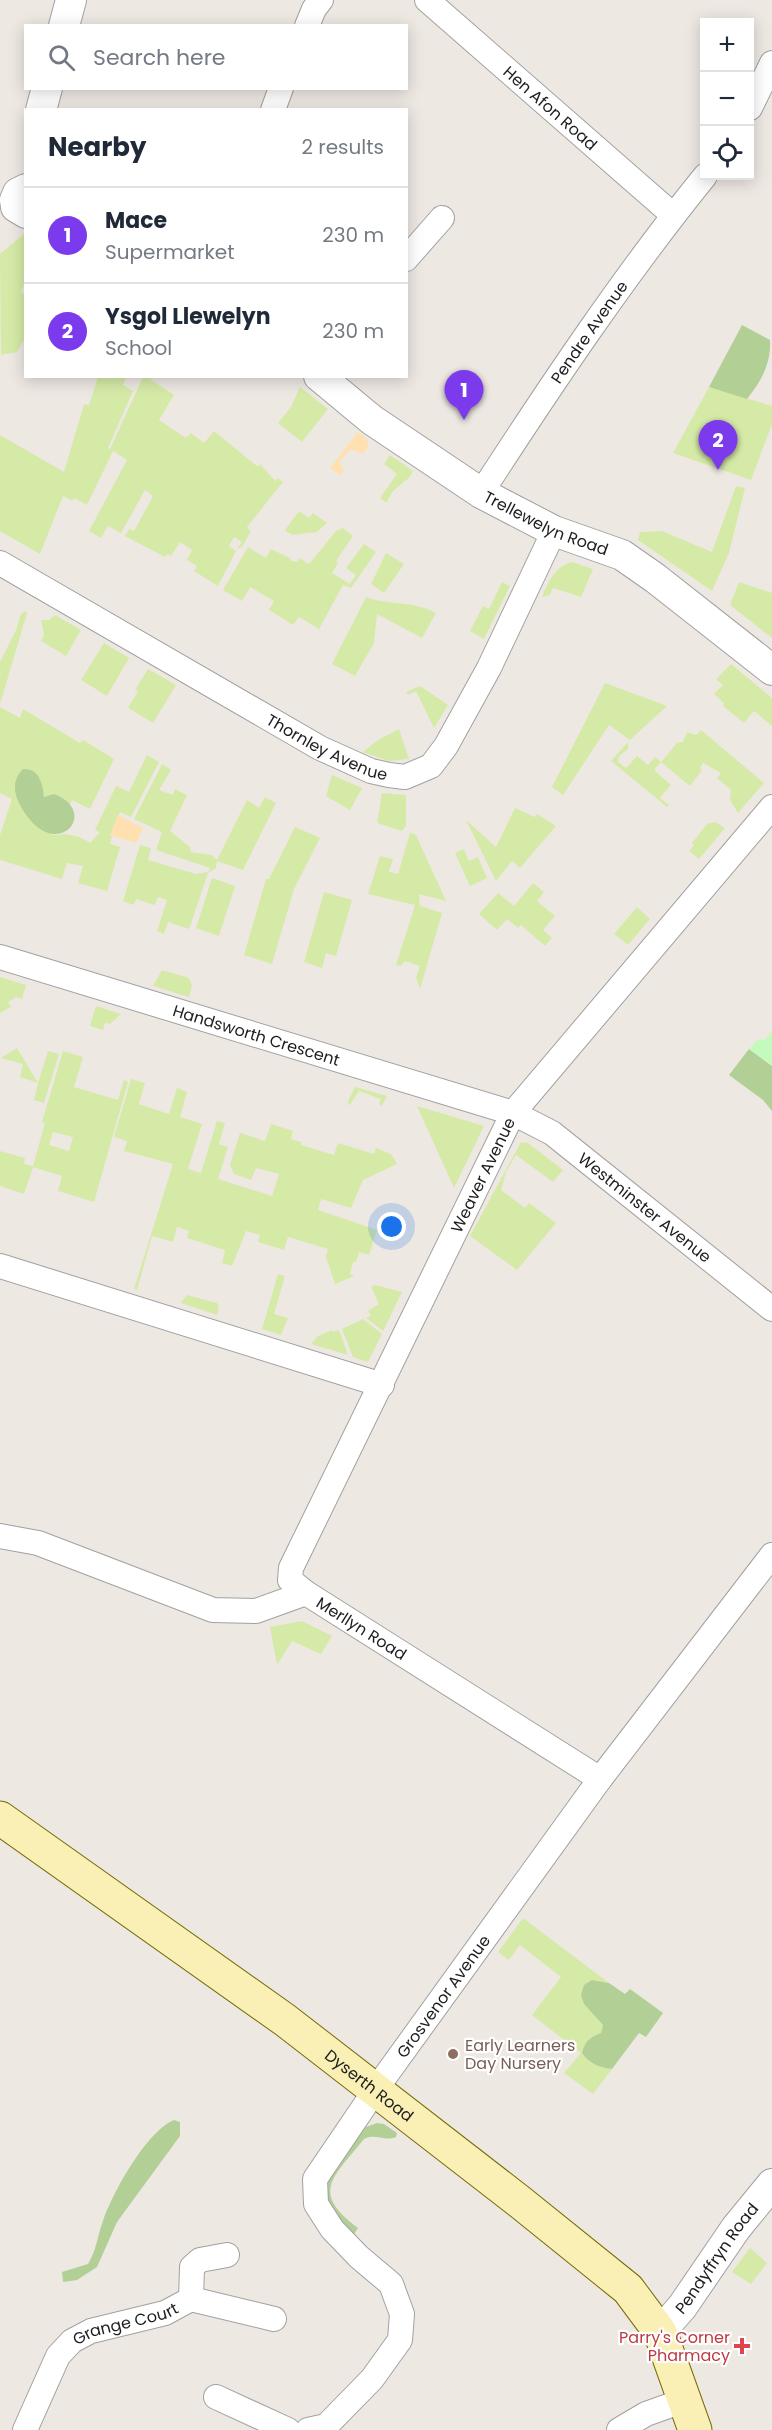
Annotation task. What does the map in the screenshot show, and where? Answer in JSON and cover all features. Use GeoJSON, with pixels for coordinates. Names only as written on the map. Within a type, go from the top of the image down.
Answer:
{"type":"FeatureCollection","features":[{"type":"Feature","properties":{"kind":"main road","name":"Dyserth Road"},"geometry":{"type":"LineString","coordinates":[[0,1818],[185,1947],[376,2089],[628,2289],[647,2311],[660,2332],[695,2430]]}},
{"type":"Feature","properties":{"kind":"street"},"geometry":{"type":"LineString","coordinates":[[64,24],[71,0]]}},
{"type":"Feature","properties":{"kind":"street"},"geometry":{"type":"LineString","coordinates":[[308,24],[321,0]]}},
{"type":"Feature","properties":{"kind":"street","name":"Hen Afon Road"},"geometry":{"type":"LineString","coordinates":[[428,0],[673,215]]}},
{"type":"Feature","properties":{"kind":"street"},"geometry":{"type":"LineString","coordinates":[[754,100],[772,63]]}},
{"type":"Feature","properties":{"kind":"street"},"geometry":{"type":"LineString","coordinates":[[42,108],[46,90]]}},
{"type":"Feature","properties":{"kind":"street"},"geometry":{"type":"LineString","coordinates":[[274,108],[280,90]]}},
{"type":"Feature","properties":{"kind":"street","name":"Pendre Avenue"},"geometry":{"type":"LineString","coordinates":[[481,494],[536,408],[673,215],[702,180]]}},
{"type":"Feature","properties":{"kind":"street"},"geometry":{"type":"LineString","coordinates":[[408,257],[442,218]]}},
{"type":"Feature","properties":{"kind":"street","name":"Trellewelyn Road"},"geometry":{"type":"LineString","coordinates":[[321,378],[381,426],[481,494],[554,531],[622,555],[655,578],[772,670]]}},
{"type":"Feature","properties":{"kind":"street","name":"Thornley Avenue"},"geometry":{"type":"LineString","coordinates":[[0,563],[320,748],[371,771],[405,777],[430,766],[442,752],[489,668],[554,531]]}},
{"type":"Feature","properties":{"kind":"street","name":"Weaver Avenue"},"geometry":{"type":"LineString","coordinates":[[306,1593],[290,1580],[291,1568],[382,1386],[513,1113],[772,807]]}},
{"type":"Feature","properties":{"kind":"street","name":"Handsworth Crescent"},"geometry":{"type":"LineString","coordinates":[[0,957],[513,1113]]}},
{"type":"Feature","properties":{"kind":"street","name":"Westminster Avenue"},"geometry":{"type":"LineString","coordinates":[[513,1113],[552,1133],[772,1309]]}},
{"type":"Feature","properties":{"kind":"street"},"geometry":{"type":"LineString","coordinates":[[0,1266],[382,1386]]}},
{"type":"Feature","properties":{"kind":"street","name":"Merllyn Road"},"geometry":{"type":"LineString","coordinates":[[0,1536],[38,1543],[213,1610],[256,1611],[306,1593],[600,1779]]}},
{"type":"Feature","properties":{"kind":"street","name":"Grosvenor Avenue"},"geometry":{"type":"LineString","coordinates":[[308,2430],[326,2426],[352,2403],[400,2340],[402,2314],[391,2284],[359,2258],[332,2229],[316,2204],[315,2179],[376,2089],[600,1779],[772,1555]]}},
{"type":"Feature","properties":{"kind":"street","name":"Pendyffryn Road"},"geometry":{"type":"LineString","coordinates":[[660,2332],[682,2307],[736,2228],[772,2184]]}},
{"type":"Feature","properties":{"kind":"street"},"geometry":{"type":"LineString","coordinates":[[191,2299],[192,2267],[200,2260],[227,2255]]}},
{"type":"Feature","properties":{"kind":"street","name":"Grange Court"},"geometry":{"type":"LineString","coordinates":[[25,2430],[58,2356],[72,2341],[91,2331],[165,2313],[191,2299],[274,2319]]}},
{"type":"Feature","properties":{"kind":"street"},"geometry":{"type":"LineString","coordinates":[[216,2397],[288,2430]]}},
{"type":"Feature","properties":{"kind":"street"},"geometry":{"type":"LineString","coordinates":[[620,2430],[646,2414],[685,2400]]}},
{"type":"Feature","properties":{"kind":"green space"},"geometry":{"type":"Polygon","coordinates":[[[24,234],[24,284],[21,292],[24,294],[24,340],[17,352],[1,355],[0,254],[24,234]]]}},
{"type":"Feature","properties":{"kind":"green space"},"geometry":{"type":"Polygon","coordinates":[[[742,325],[770,340],[769,357],[764,371],[747,399],[709,387],[742,325]]]}},
{"type":"Feature","properties":{"kind":"green space"},"geometry":{"type":"Polygon","coordinates":[[[98,378],[126,378],[123,385],[133,391],[108,448],[110,449],[143,378],[152,378],[151,380],[174,395],[159,420],[186,438],[191,433],[204,443],[214,431],[258,467],[260,464],[275,481],[278,478],[283,482],[247,527],[251,531],[242,547],[237,549],[242,542],[234,537],[229,546],[236,551],[218,586],[194,571],[197,566],[187,560],[192,550],[180,542],[171,556],[167,554],[165,557],[125,536],[129,529],[134,531],[153,496],[145,490],[121,533],[108,526],[101,538],[89,531],[127,460],[113,451],[87,505],[74,498],[72,501],[63,496],[40,554],[0,531],[0,435],[64,472],[84,404],[89,405],[98,378]]]}},
{"type":"Feature","properties":{"kind":"green space"},"geometry":{"type":"Polygon","coordinates":[[[300,387],[328,409],[302,442],[278,423],[291,407],[300,387]]]}},
{"type":"Feature","properties":{"kind":"green space"},"geometry":{"type":"Polygon","coordinates":[[[709,387],[772,406],[772,424],[751,480],[673,453],[709,387]]]}},
{"type":"Feature","properties":{"kind":"green space"},"geometry":{"type":"Polygon","coordinates":[[[390,455],[413,471],[408,479],[392,492],[387,503],[380,498],[397,474],[384,464],[390,455]]]}},
{"type":"Feature","properties":{"kind":"green space"},"geometry":{"type":"Polygon","coordinates":[[[736,486],[745,488],[729,553],[712,591],[638,540],[640,532],[662,531],[712,552],[736,486]]]}},
{"type":"Feature","properties":{"kind":"green space"},"geometry":{"type":"Polygon","coordinates":[[[299,511],[309,518],[313,513],[327,523],[317,532],[292,535],[285,530],[299,511]]]}},
{"type":"Feature","properties":{"kind":"green space"},"geometry":{"type":"Polygon","coordinates":[[[343,528],[353,536],[336,561],[338,563],[332,573],[350,584],[356,575],[346,568],[364,544],[376,552],[351,588],[343,585],[319,629],[299,617],[293,625],[269,610],[274,601],[250,587],[242,601],[223,590],[248,547],[266,558],[271,549],[290,558],[291,561],[297,562],[300,558],[309,564],[336,531],[343,528]]]}},
{"type":"Feature","properties":{"kind":"green space"},"geometry":{"type":"Polygon","coordinates":[[[386,553],[404,564],[384,593],[371,584],[386,553]]]}},
{"type":"Feature","properties":{"kind":"green space"},"geometry":{"type":"Polygon","coordinates":[[[572,562],[593,569],[581,597],[553,588],[550,595],[542,597],[556,571],[572,562]]]}},
{"type":"Feature","properties":{"kind":"green space"},"geometry":{"type":"Polygon","coordinates":[[[502,582],[510,586],[484,639],[470,631],[483,606],[489,609],[502,582]]]}},
{"type":"Feature","properties":{"kind":"green space"},"geometry":{"type":"Polygon","coordinates":[[[739,582],[772,593],[772,638],[730,605],[739,582]]]}},
{"type":"Feature","properties":{"kind":"green space"},"geometry":{"type":"Polygon","coordinates":[[[366,597],[418,606],[436,613],[422,638],[377,614],[374,643],[355,676],[332,664],[366,597]]]}},
{"type":"Feature","properties":{"kind":"green space"},"geometry":{"type":"Polygon","coordinates":[[[25,611],[27,613],[0,704],[0,662],[16,630],[21,614],[25,611]]]}},
{"type":"Feature","properties":{"kind":"green space"},"geometry":{"type":"Polygon","coordinates":[[[55,615],[81,630],[66,656],[41,641],[44,635],[41,620],[49,620],[55,615]]]}},
{"type":"Feature","properties":{"kind":"green space"},"geometry":{"type":"Polygon","coordinates":[[[104,643],[129,658],[107,696],[81,680],[104,643]]]}},
{"type":"Feature","properties":{"kind":"green space"},"geometry":{"type":"Polygon","coordinates":[[[731,664],[772,698],[772,726],[754,711],[744,723],[723,706],[724,703],[714,694],[723,685],[716,679],[731,664]]]}},
{"type":"Feature","properties":{"kind":"green space"},"geometry":{"type":"Polygon","coordinates":[[[148,669],[176,685],[153,723],[128,708],[138,691],[135,690],[148,669]]]}},
{"type":"Feature","properties":{"kind":"green space"},"geometry":{"type":"Polygon","coordinates":[[[605,683],[667,706],[630,740],[609,725],[563,795],[552,787],[605,683]]]}},
{"type":"Feature","properties":{"kind":"green space"},"geometry":{"type":"Polygon","coordinates":[[[420,686],[448,705],[434,728],[416,691],[408,695],[406,692],[420,686]]]}},
{"type":"Feature","properties":{"kind":"green space"},"geometry":{"type":"Polygon","coordinates":[[[0,707],[20,718],[23,709],[80,743],[83,740],[114,759],[90,809],[72,800],[70,804],[61,797],[44,797],[40,779],[28,769],[52,835],[72,835],[90,843],[100,832],[95,830],[116,786],[129,792],[147,755],[159,762],[131,817],[120,812],[110,835],[112,836],[110,844],[120,847],[107,891],[78,883],[83,866],[67,863],[62,879],[0,860],[0,835],[12,799],[0,793],[0,707]]]}},
{"type":"Feature","properties":{"kind":"green space"},"geometry":{"type":"Polygon","coordinates":[[[399,729],[409,759],[389,761],[363,752],[378,740],[399,729]]]}},
{"type":"Feature","properties":{"kind":"green space"},"geometry":{"type":"Polygon","coordinates":[[[701,730],[764,783],[738,813],[730,800],[731,790],[717,778],[721,773],[703,763],[700,768],[702,770],[690,786],[661,762],[677,743],[683,742],[687,732],[696,735],[701,730]]]}},
{"type":"Feature","properties":{"kind":"green space"},"geometry":{"type":"Polygon","coordinates":[[[628,742],[628,749],[619,756],[618,762],[626,768],[637,756],[648,765],[655,757],[661,762],[654,770],[671,785],[660,798],[669,805],[667,807],[611,761],[628,742]]]}},
{"type":"Feature","properties":{"kind":"green space"},"geometry":{"type":"Polygon","coordinates":[[[162,764],[171,770],[159,790],[173,795],[175,789],[187,795],[170,831],[190,847],[191,852],[212,855],[217,860],[247,800],[259,808],[265,797],[276,803],[243,870],[217,861],[216,868],[208,873],[189,929],[168,922],[164,934],[157,931],[167,900],[158,897],[155,905],[136,899],[134,905],[123,901],[140,845],[151,848],[148,860],[196,874],[208,872],[210,868],[156,850],[162,832],[134,819],[162,764]]]}},
{"type":"Feature","properties":{"kind":"green space"},"geometry":{"type":"Polygon","coordinates":[[[23,769],[33,771],[39,778],[44,797],[54,794],[68,802],[74,812],[73,822],[68,830],[58,834],[46,832],[32,822],[19,803],[16,794],[16,781],[23,769]]]}},
{"type":"Feature","properties":{"kind":"green space"},"geometry":{"type":"Polygon","coordinates":[[[332,775],[362,788],[350,810],[326,796],[332,775]]]}},
{"type":"Feature","properties":{"kind":"green space"},"geometry":{"type":"Polygon","coordinates":[[[382,793],[406,795],[406,826],[402,831],[377,823],[382,793]]]}},
{"type":"Feature","properties":{"kind":"green space"},"geometry":{"type":"Polygon","coordinates":[[[515,808],[535,817],[537,814],[556,826],[520,868],[512,861],[496,881],[466,820],[496,847],[515,808]]]}},
{"type":"Feature","properties":{"kind":"green space"},"geometry":{"type":"Polygon","coordinates":[[[715,822],[725,828],[699,859],[689,851],[694,845],[692,843],[707,824],[715,822]]]}},
{"type":"Feature","properties":{"kind":"green space"},"geometry":{"type":"Polygon","coordinates":[[[295,827],[320,838],[294,889],[272,964],[244,955],[266,879],[269,879],[295,827]]]}},
{"type":"Feature","properties":{"kind":"green space"},"geometry":{"type":"Polygon","coordinates":[[[410,833],[416,835],[446,901],[419,894],[420,906],[442,913],[420,989],[416,977],[420,966],[405,961],[401,966],[396,965],[415,905],[368,894],[380,856],[393,859],[389,872],[398,874],[410,833]]]}},
{"type":"Feature","properties":{"kind":"green space"},"geometry":{"type":"Polygon","coordinates":[[[464,849],[469,861],[478,857],[487,878],[470,886],[455,853],[464,849]]]}},
{"type":"Feature","properties":{"kind":"green space"},"geometry":{"type":"Polygon","coordinates":[[[212,878],[235,886],[219,936],[196,928],[212,878]]]}},
{"type":"Feature","properties":{"kind":"green space"},"geometry":{"type":"Polygon","coordinates":[[[533,883],[544,892],[537,901],[555,916],[543,930],[552,938],[545,946],[521,925],[518,928],[507,919],[497,930],[479,914],[498,893],[514,906],[533,883]]]}},
{"type":"Feature","properties":{"kind":"green space"},"geometry":{"type":"Polygon","coordinates":[[[324,892],[352,900],[336,956],[326,953],[322,968],[304,962],[324,892]]]}},
{"type":"Feature","properties":{"kind":"green space"},"geometry":{"type":"Polygon","coordinates":[[[637,907],[650,919],[628,945],[614,934],[637,907]]]}},
{"type":"Feature","properties":{"kind":"green space"},"geometry":{"type":"Polygon","coordinates":[[[162,970],[189,978],[192,985],[189,997],[153,986],[162,970]]]}},
{"type":"Feature","properties":{"kind":"green space"},"geometry":{"type":"Polygon","coordinates":[[[0,977],[26,985],[22,999],[16,997],[8,1002],[11,1007],[0,1013],[0,977]]]}},
{"type":"Feature","properties":{"kind":"green space"},"geometry":{"type":"Polygon","coordinates":[[[96,1006],[121,1014],[110,1024],[105,1023],[103,1030],[90,1026],[96,1006]]]}},
{"type":"Feature","properties":{"kind":"green space"},"geometry":{"type":"Polygon","coordinates":[[[772,1032],[772,1066],[749,1049],[758,1039],[764,1040],[772,1032]]]}},
{"type":"Feature","properties":{"kind":"green space"},"geometry":{"type":"Polygon","coordinates":[[[17,1048],[38,1083],[20,1077],[23,1064],[1,1058],[17,1048]]]}},
{"type":"Feature","properties":{"kind":"green space"},"geometry":{"type":"Polygon","coordinates":[[[749,1049],[772,1066],[772,1111],[763,1100],[729,1075],[749,1049]]]}},
{"type":"Feature","properties":{"kind":"green space"},"geometry":{"type":"Polygon","coordinates":[[[48,1051],[59,1054],[44,1103],[34,1100],[48,1051]]]}},
{"type":"Feature","properties":{"kind":"green space"},"geometry":{"type":"Polygon","coordinates":[[[63,1051],[83,1057],[74,1087],[118,1100],[124,1080],[128,1082],[94,1202],[58,1191],[62,1176],[33,1167],[24,1194],[0,1186],[0,1151],[25,1158],[24,1164],[33,1166],[45,1123],[42,1122],[63,1051]],[[53,1132],[49,1145],[69,1151],[73,1137],[53,1132]]]}},
{"type":"Feature","properties":{"kind":"green space"},"geometry":{"type":"Polygon","coordinates":[[[131,1079],[145,1083],[139,1104],[169,1114],[177,1088],[187,1092],[180,1117],[202,1124],[188,1169],[201,1173],[217,1121],[225,1123],[219,1144],[228,1147],[218,1179],[272,1196],[279,1174],[256,1168],[251,1180],[234,1174],[230,1165],[240,1133],[265,1141],[271,1124],[293,1131],[291,1139],[301,1142],[301,1145],[334,1155],[338,1143],[374,1154],[376,1148],[391,1154],[397,1164],[363,1180],[351,1208],[321,1199],[318,1210],[377,1230],[369,1255],[359,1252],[356,1262],[353,1262],[350,1274],[354,1276],[335,1284],[326,1257],[328,1249],[288,1237],[284,1250],[258,1242],[260,1235],[246,1231],[232,1266],[222,1263],[225,1250],[187,1238],[189,1231],[177,1227],[173,1242],[152,1236],[137,1290],[134,1289],[173,1164],[124,1151],[127,1141],[114,1137],[131,1079]]]}},
{"type":"Feature","properties":{"kind":"green space"},"geometry":{"type":"Polygon","coordinates":[[[355,1087],[387,1096],[382,1106],[379,1104],[381,1099],[359,1091],[349,1106],[348,1101],[355,1087]]]}},
{"type":"Feature","properties":{"kind":"green space"},"geometry":{"type":"Polygon","coordinates":[[[417,1106],[484,1126],[454,1188],[417,1106]]]}},
{"type":"Feature","properties":{"kind":"green space"},"geometry":{"type":"Polygon","coordinates":[[[521,1142],[528,1143],[563,1170],[553,1182],[516,1155],[506,1172],[501,1190],[525,1208],[529,1203],[556,1223],[517,1270],[470,1236],[521,1142]]]}},
{"type":"Feature","properties":{"kind":"green space"},"geometry":{"type":"Polygon","coordinates":[[[278,1274],[285,1276],[274,1314],[288,1318],[281,1335],[262,1329],[278,1274]]]}},
{"type":"Feature","properties":{"kind":"green space"},"geometry":{"type":"Polygon","coordinates":[[[375,1285],[402,1292],[383,1331],[366,1318],[371,1316],[368,1311],[379,1304],[371,1287],[375,1285]]]}},
{"type":"Feature","properties":{"kind":"green space"},"geometry":{"type":"Polygon","coordinates":[[[187,1295],[217,1303],[219,1306],[217,1315],[181,1303],[187,1295]]]}},
{"type":"Feature","properties":{"kind":"green space"},"geometry":{"type":"Polygon","coordinates":[[[363,1319],[382,1334],[368,1362],[353,1357],[342,1329],[363,1319]]]}},
{"type":"Feature","properties":{"kind":"green space"},"geometry":{"type":"Polygon","coordinates":[[[332,1330],[333,1332],[339,1330],[348,1355],[311,1344],[318,1336],[332,1330]]]}},
{"type":"Feature","properties":{"kind":"green space"},"geometry":{"type":"Polygon","coordinates":[[[302,1621],[332,1636],[321,1654],[292,1641],[277,1665],[270,1627],[302,1621]]]}},
{"type":"Feature","properties":{"kind":"green space"},"geometry":{"type":"Polygon","coordinates":[[[523,1918],[609,1983],[592,1980],[584,2004],[603,2024],[601,2033],[588,2040],[582,2053],[595,2064],[612,2069],[593,2094],[564,2073],[581,2053],[532,2015],[561,1977],[520,1945],[509,1960],[498,1952],[523,1918]]]}},
{"type":"Feature","properties":{"kind":"green space"},"geometry":{"type":"Polygon","coordinates":[[[592,1980],[609,1983],[625,1994],[630,1989],[663,2013],[646,2037],[639,2033],[612,2069],[595,2064],[582,2053],[588,2040],[601,2033],[603,2025],[584,2004],[581,1995],[584,1985],[592,1980]]]}},
{"type":"Feature","properties":{"kind":"green space"},"geometry":{"type":"Polygon","coordinates":[[[174,2120],[180,2122],[180,2136],[117,2222],[97,2267],[77,2280],[63,2282],[62,2272],[88,2264],[108,2209],[122,2179],[152,2137],[174,2120]]]}},
{"type":"Feature","properties":{"kind":"green space"},"geometry":{"type":"Polygon","coordinates":[[[377,2123],[384,2124],[397,2133],[396,2137],[364,2139],[336,2174],[331,2184],[330,2194],[334,2204],[358,2228],[353,2236],[330,2216],[323,2182],[363,2128],[377,2123]]]}},
{"type":"Feature","properties":{"kind":"green space"},"geometry":{"type":"Polygon","coordinates":[[[750,2248],[767,2263],[751,2284],[732,2272],[750,2248]]]}},
{"type":"Feature","properties":{"kind":"sand"},"geometry":{"type":"Polygon","coordinates":[[[358,432],[367,439],[368,447],[363,454],[351,449],[339,462],[344,470],[340,475],[330,468],[358,432]]]}},
{"type":"Feature","properties":{"kind":"sand"},"geometry":{"type":"Polygon","coordinates":[[[118,815],[143,828],[136,843],[110,835],[118,815]]]}},
{"type":"Feature","properties":{"kind":"place","name":"Mace"},"geometry":{"type":"Point","coordinates":[464,420]}},
{"type":"Feature","properties":{"kind":"place","name":"Ysgol Llewelyn"},"geometry":{"type":"Point","coordinates":[718,470]}},
{"type":"Feature","properties":{"kind":"place","name":"Early Learners Day Nursery"},"geometry":{"type":"Point","coordinates":[453,2054]}},
{"type":"Feature","properties":{"kind":"place","name":"Parry's Corner Pharmacy"},"geometry":{"type":"Point","coordinates":[742,2346]}}]}
